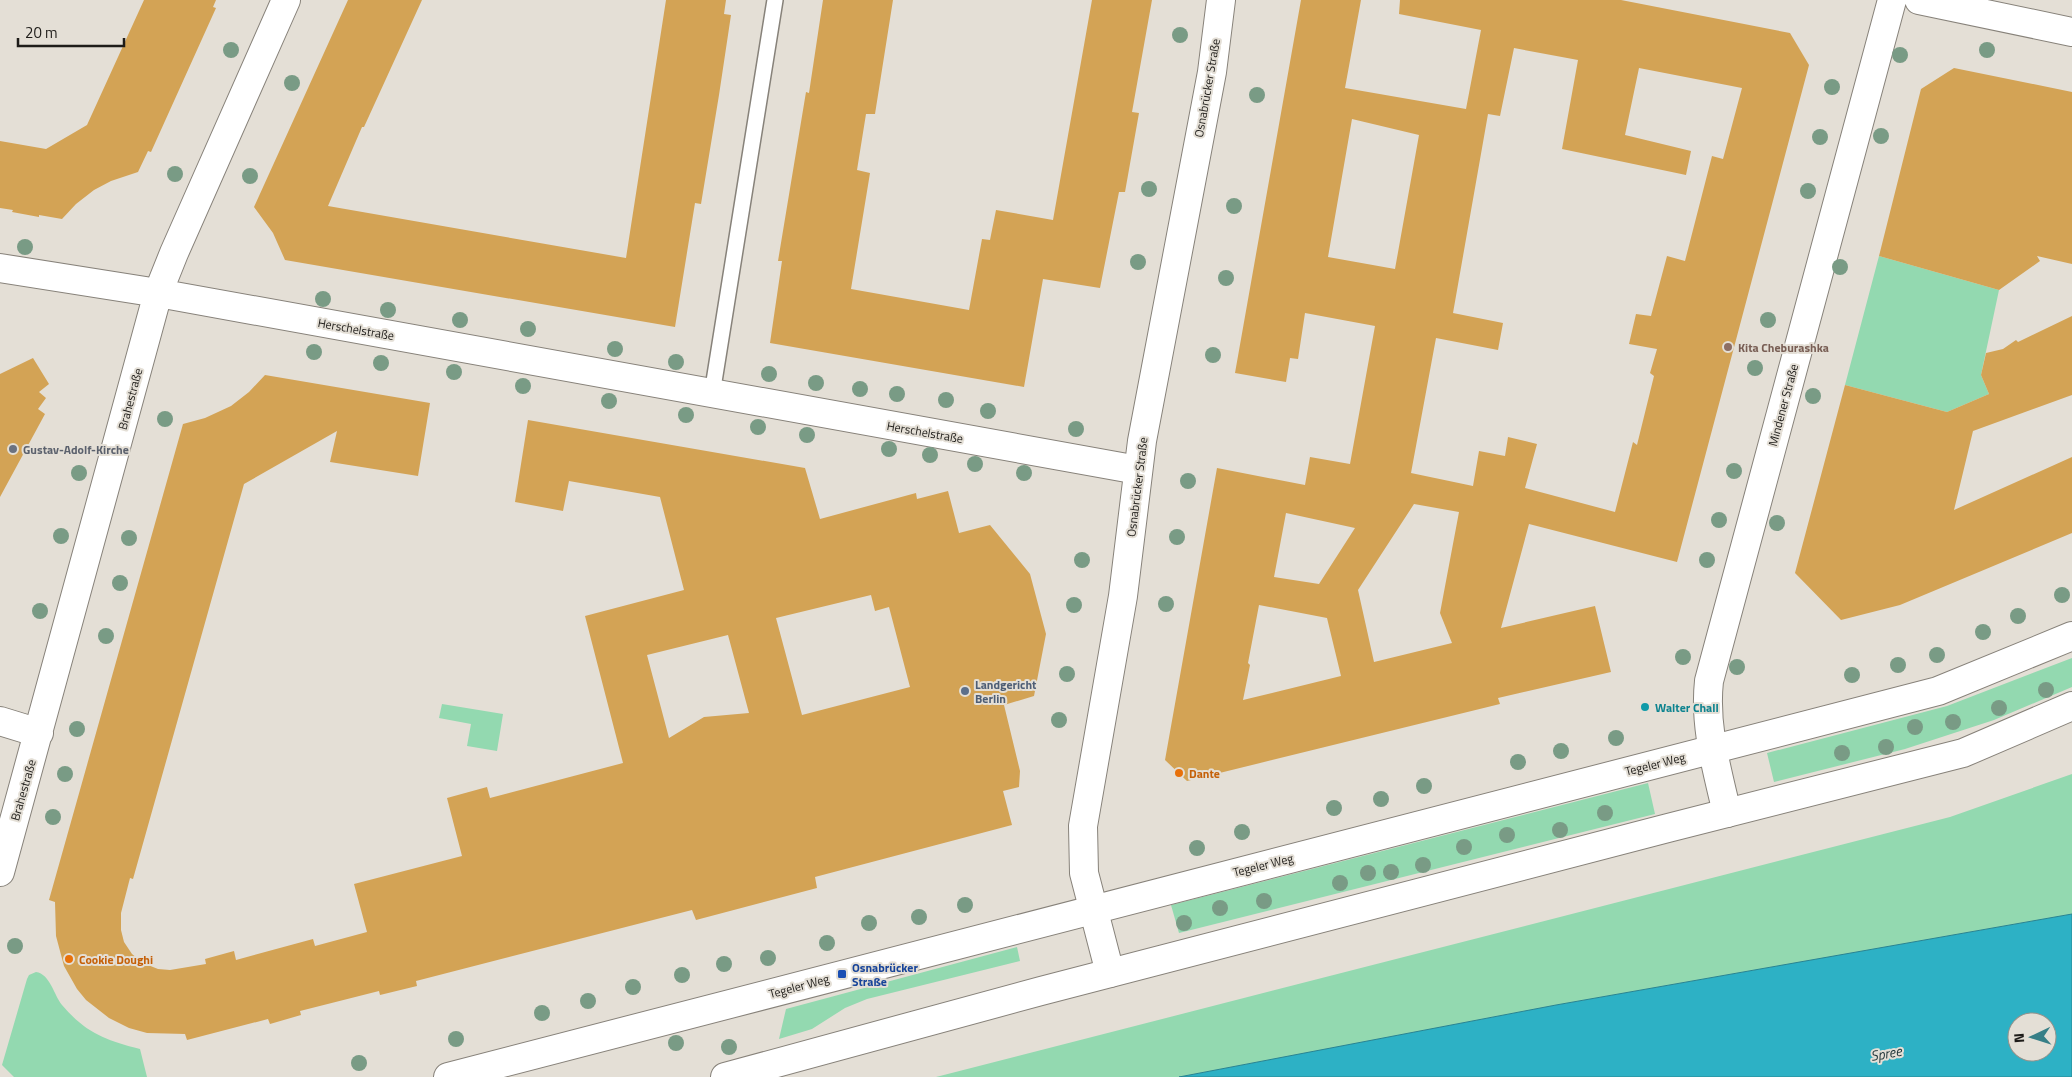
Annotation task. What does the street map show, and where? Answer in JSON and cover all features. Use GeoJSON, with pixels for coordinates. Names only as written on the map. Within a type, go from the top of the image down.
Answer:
{"type":"FeatureCollection","features":[{"type":"Feature","properties":{"kind":"street","name":"Brahestraße"},"geometry":{"type":"LineString","coordinates":[[0,872],[158,294],[174,253],[286,0]]}},
{"type":"Feature","properties":{"kind":"street","name":"Osnabrücker Straße"},"geometry":{"type":"LineString","coordinates":[[1110,973],[1084,872],[1083,826],[1123,596],[1138,470],[1212,72],[1221,0]]}},
{"type":"Feature","properties":{"kind":"street","name":"Mindener Straße"},"geometry":{"type":"LineString","coordinates":[[1728,813],[1712,750],[1707,704],[1709,681],[1892,0]]}},
{"type":"Feature","properties":{"kind":"street"},"geometry":{"type":"LineString","coordinates":[[1919,0],[2072,32]]}},
{"type":"Feature","properties":{"kind":"street","name":"Herschelstraße"},"geometry":{"type":"LineString","coordinates":[[0,268],[158,294],[1138,470]]}},
{"type":"Feature","properties":{"kind":"street","name":"Tegeler Weg"},"geometry":{"type":"LineString","coordinates":[[448,1077],[1938,691],[2072,636]]}},
{"type":"Feature","properties":{"kind":"street"},"geometry":{"type":"LineString","coordinates":[[725,1077],[1110,973],[1963,753],[2072,706]]}},
{"type":"Feature","properties":{"kind":"street"},"geometry":{"type":"LineString","coordinates":[[0,721],[39,732]]}},
{"type":"Feature","properties":{"kind":"lane"},"geometry":{"type":"LineString","coordinates":[[712,394],[775,0]]}},
{"type":"Feature","properties":{"kind":"green space"},"geometry":{"type":"Polygon","coordinates":[[[1879,256],[1999,290],[1981,375],[1989,394],[1947,412],[1845,385],[1879,256]]]}},
{"type":"Feature","properties":{"kind":"green space"},"geometry":{"type":"Polygon","coordinates":[[[2072,658],[2072,687],[1994,720],[1905,749],[1774,782],[1767,753],[1947,706],[2072,658]]]}},
{"type":"Feature","properties":{"kind":"green space"},"geometry":{"type":"Polygon","coordinates":[[[442,704],[503,714],[497,751],[467,746],[471,724],[439,718],[442,704]]]}},
{"type":"Feature","properties":{"kind":"green space"},"geometry":{"type":"Polygon","coordinates":[[[2072,774],[2072,914],[1556,1005],[1179,1077],[936,1077],[1950,817],[2072,774]]]}},
{"type":"Feature","properties":{"kind":"green space"},"geometry":{"type":"Polygon","coordinates":[[[1648,783],[1655,814],[1179,933],[1171,905],[1648,783]]]}},
{"type":"Feature","properties":{"kind":"green space"},"geometry":{"type":"Polygon","coordinates":[[[1017,947],[1020,961],[867,999],[845,1008],[812,1029],[779,1039],[786,1009],[1017,947]]]}},
{"type":"Feature","properties":{"kind":"green space"},"geometry":{"type":"Polygon","coordinates":[[[36,972],[45,977],[62,1005],[88,1029],[106,1039],[140,1049],[147,1077],[14,1077],[2,1065],[27,979],[29,975],[36,972]]]}},
{"type":"Feature","properties":{"kind":"water","name":"Spree"},"geometry":{"type":"Polygon","coordinates":[[[2072,914],[2072,1077],[1179,1077],[1556,1005],[2072,914]]]}},
{"type":"Feature","properties":{"kind":"building"},"geometry":{"type":"Polygon","coordinates":[[[144,0],[216,0],[213,7],[216,8],[151,152],[148,151],[138,172],[111,181],[94,190],[76,204],[62,219],[39,215],[39,217],[0,208],[0,141],[46,149],[87,125],[144,0]]]}},
{"type":"Feature","properties":{"kind":"building"},"geometry":{"type":"Polygon","coordinates":[[[348,0],[422,0],[364,127],[362,127],[328,206],[626,258],[666,0],[726,0],[724,14],[731,15],[719,95],[701,204],[695,203],[675,327],[285,260],[273,233],[254,207],[348,0]]]}},
{"type":"Feature","properties":{"kind":"building"},"geometry":{"type":"Polygon","coordinates":[[[823,0],[893,0],[875,114],[866,114],[857,170],[870,173],[851,289],[969,310],[982,239],[990,240],[996,210],[1053,220],[1092,0],[1152,0],[1132,112],[1139,113],[1125,192],[1119,192],[1100,288],[1043,279],[1024,387],[770,343],[782,261],[778,261],[806,92],[809,93],[823,0]]]}},
{"type":"Feature","properties":{"kind":"building"},"geometry":{"type":"Polygon","coordinates":[[[1301,0],[1361,0],[1345,88],[1466,109],[1481,30],[1399,14],[1400,0],[1621,0],[1790,33],[1809,65],[1677,562],[1529,524],[1501,628],[1595,606],[1611,672],[1498,698],[1500,704],[1187,781],[1165,760],[1217,468],[1305,485],[1310,457],[1350,464],[1375,326],[1305,313],[1298,359],[1290,358],[1286,382],[1235,373],[1301,0]],[[1514,48],[1500,116],[1488,114],[1453,313],[1503,323],[1498,350],[1436,338],[1411,473],[1473,486],[1479,451],[1505,456],[1508,437],[1537,444],[1525,488],[1615,512],[1633,442],[1637,445],[1654,376],[1650,373],[1657,349],[1629,344],[1636,314],[1651,316],[1667,256],[1685,261],[1712,156],[1723,159],[1742,88],[1639,68],[1625,135],[1691,151],[1686,175],[1562,149],[1578,60],[1514,48]],[[1352,119],[1328,257],[1395,269],[1419,135],[1352,119]],[[1414,504],[1358,590],[1374,662],[1452,643],[1440,613],[1459,512],[1414,504]],[[1286,513],[1274,577],[1319,584],[1355,528],[1286,513]],[[1259,605],[1248,663],[1250,665],[1243,700],[1341,676],[1327,618],[1259,605]]]}},
{"type":"Feature","properties":{"kind":"building"},"geometry":{"type":"Polygon","coordinates":[[[1954,68],[2072,92],[2072,264],[2037,256],[2040,261],[1999,290],[1879,256],[1921,89],[1954,68]]]}},
{"type":"Feature","properties":{"kind":"building"},"geometry":{"type":"Polygon","coordinates":[[[2072,316],[2072,395],[1973,431],[1954,510],[2072,457],[2072,533],[1900,605],[1841,620],[1795,573],[1845,385],[1947,412],[1989,394],[1981,375],[1986,353],[2003,349],[2016,340],[2018,342],[2072,316]]]}},
{"type":"Feature","properties":{"kind":"building","name":"Gustav-Adolf-Kirche"},"geometry":{"type":"Polygon","coordinates":[[[33,358],[49,384],[39,392],[46,398],[38,409],[45,414],[0,497],[0,374],[33,358]]]}},
{"type":"Feature","properties":{"kind":"building"},"geometry":{"type":"Polygon","coordinates":[[[265,375],[430,403],[418,476],[330,462],[337,431],[244,484],[133,879],[130,878],[121,913],[121,930],[124,942],[132,954],[143,963],[158,969],[170,970],[206,964],[205,959],[234,951],[236,960],[313,939],[315,946],[367,932],[354,884],[462,856],[447,798],[487,787],[490,798],[623,763],[585,616],[684,590],[660,497],[569,481],[563,511],[515,502],[528,420],[805,468],[820,519],[916,493],[917,499],[948,491],[959,533],[990,525],[1030,574],[1046,634],[1034,696],[1004,705],[1020,771],[1019,787],[1003,791],[1012,825],[815,877],[817,888],[696,920],[692,910],[416,981],[417,986],[380,995],[379,991],[300,1011],[301,1015],[270,1024],[268,1019],[187,1040],[185,1034],[147,1033],[129,1028],[109,1018],[86,1000],[77,989],[64,966],[56,936],[55,902],[49,900],[183,424],[205,418],[231,406],[249,392],[265,375]],[[871,595],[776,618],[802,715],[910,687],[889,607],[875,611],[871,595]],[[728,635],[647,655],[669,738],[704,717],[749,713],[728,635]]]}},
{"type":"Feature","properties":{"kind":"place","name":"Kita Cheburashka"},"geometry":{"type":"Point","coordinates":[1728,347]}},
{"type":"Feature","properties":{"kind":"place","name":"Gustav-Adolf-Kirche"},"geometry":{"type":"Point","coordinates":[13,449]}},
{"type":"Feature","properties":{"kind":"place","name":"Landgericht Berlin"},"geometry":{"type":"Point","coordinates":[965,691]}},
{"type":"Feature","properties":{"kind":"place","name":"Walter Chall"},"geometry":{"type":"Point","coordinates":[1645,707]}},
{"type":"Feature","properties":{"kind":"place","name":"Dante"},"geometry":{"type":"Point","coordinates":[1179,773]}},
{"type":"Feature","properties":{"kind":"place","name":"Cookie Doughi"},"geometry":{"type":"Point","coordinates":[69,959]}},
{"type":"Feature","properties":{"kind":"place","name":"Osnabrücker Straße"},"geometry":{"type":"Point","coordinates":[842,974]}}]}
